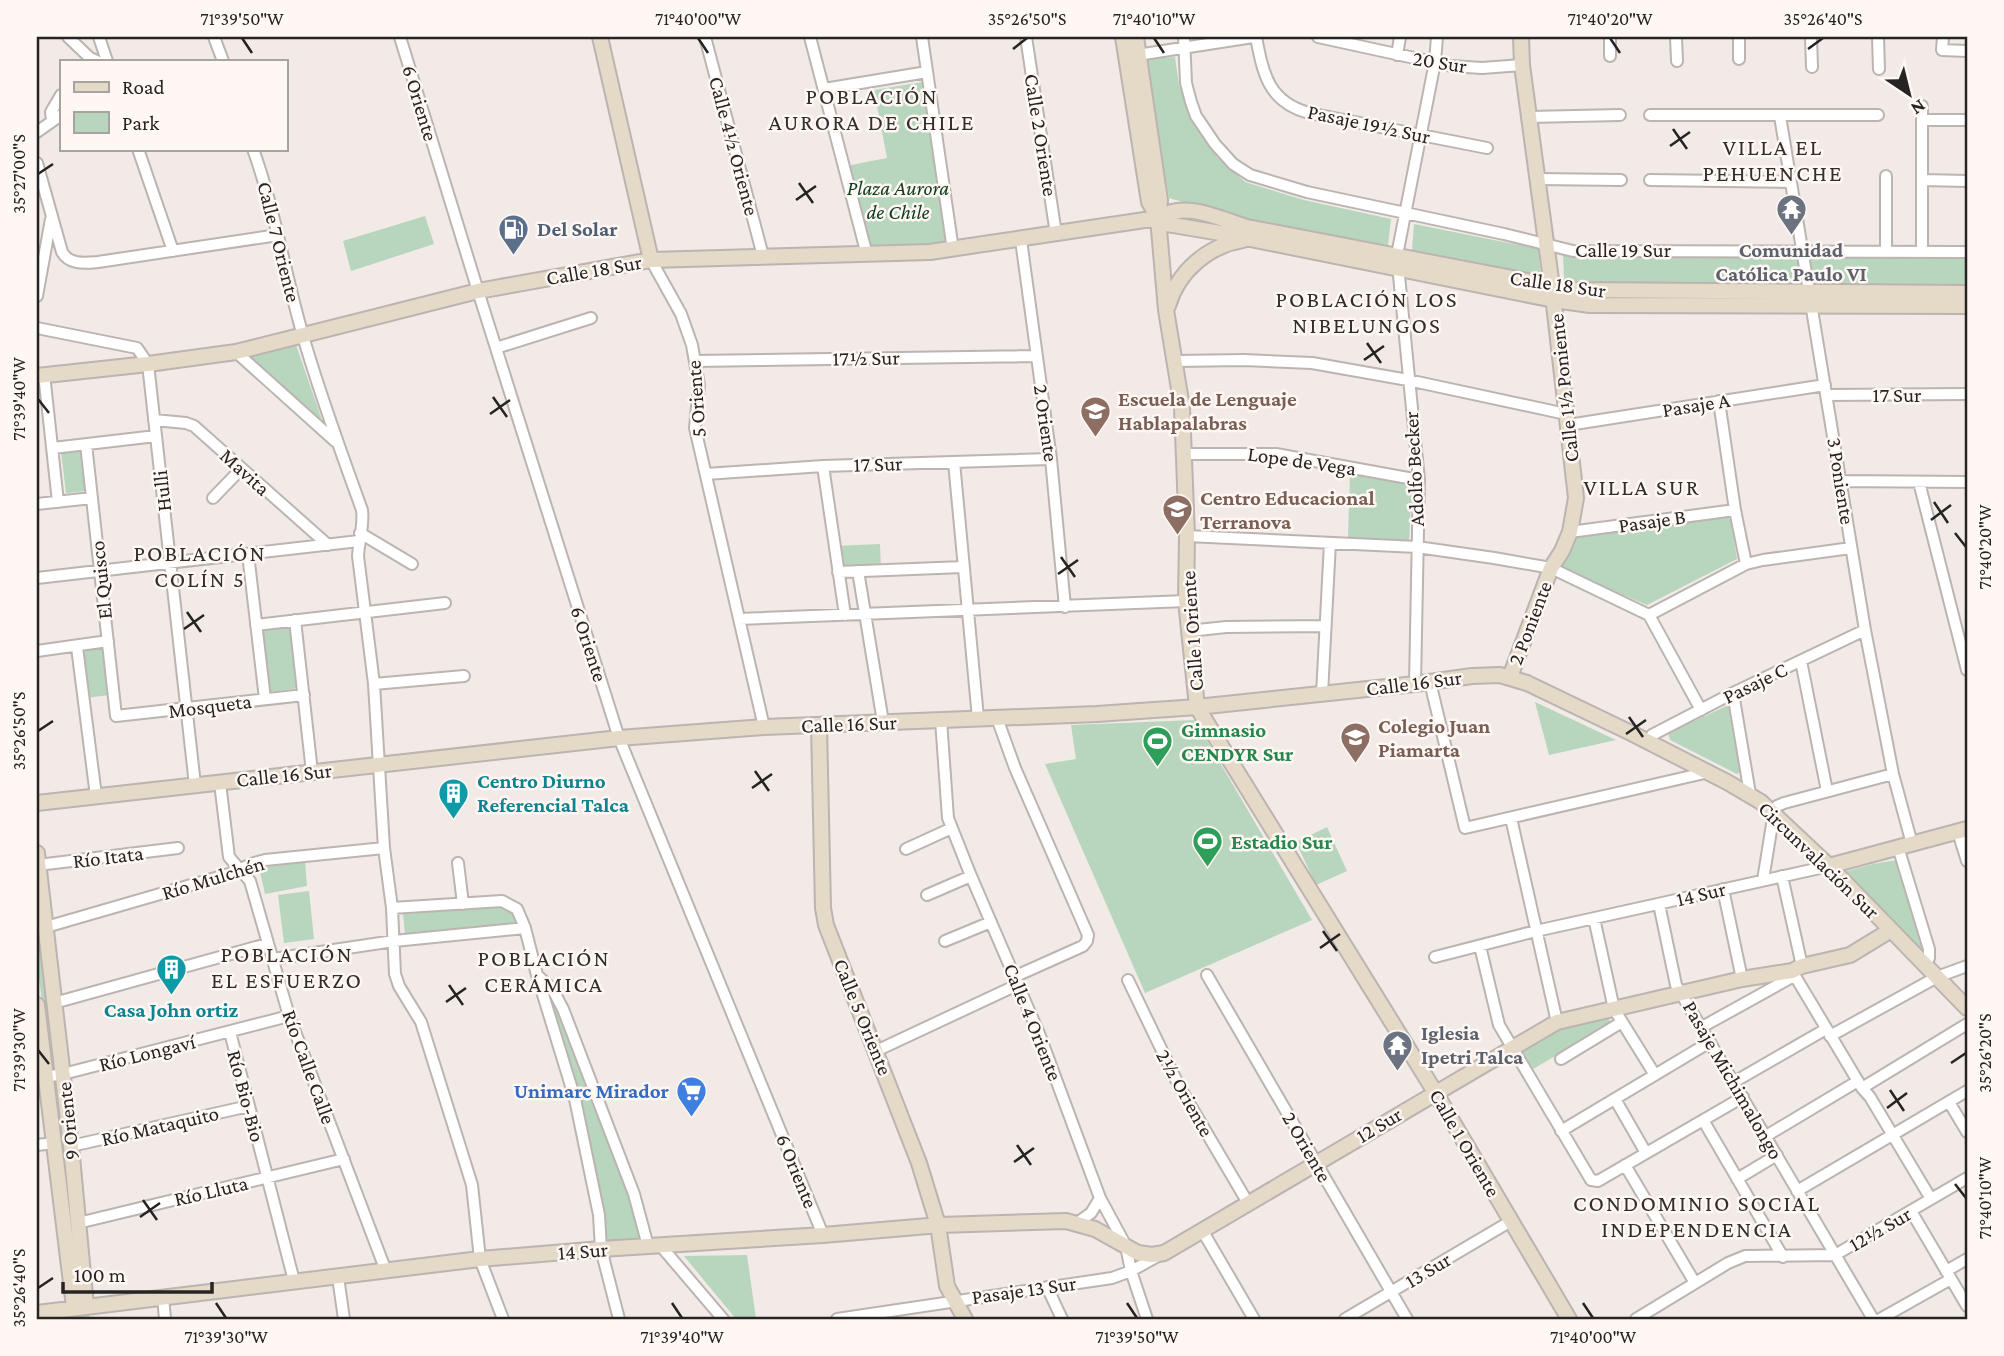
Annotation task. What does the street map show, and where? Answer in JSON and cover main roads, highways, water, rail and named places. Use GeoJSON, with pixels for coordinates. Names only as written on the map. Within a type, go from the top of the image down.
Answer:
{"type":"FeatureCollection","features":[{"type":"Feature","properties":{"kind":"place","name":"Comunidad Católica Paulo VI"},"geometry":{"type":"Point","coordinates":[1791,237]}},
{"type":"Feature","properties":{"kind":"place","name":"Del Solar"},"geometry":{"type":"Point","coordinates":[514,256]}},
{"type":"Feature","properties":{"kind":"place","name":"Escuela de Lenguaje Hablapalabras"},"geometry":{"type":"Point","coordinates":[1095,438]}},
{"type":"Feature","properties":{"kind":"place","name":"Centro Educacional Terranova"},"geometry":{"type":"Point","coordinates":[1177,537]}},
{"type":"Feature","properties":{"kind":"place","name":"Colegio Juan Piamarta"},"geometry":{"type":"Point","coordinates":[1355,765]}},
{"type":"Feature","properties":{"kind":"place","name":"Gimnasio CENDYR Sur"},"geometry":{"type":"Point","coordinates":[1158,769]}},
{"type":"Feature","properties":{"kind":"place","name":"Centro Diurno Referencial Talca"},"geometry":{"type":"Point","coordinates":[454,820]}},
{"type":"Feature","properties":{"kind":"place","name":"Estadio Sur"},"geometry":{"type":"Point","coordinates":[1208,869]}},
{"type":"Feature","properties":{"kind":"place","name":"Casa John ortiz"},"geometry":{"type":"Point","coordinates":[171,997]}},
{"type":"Feature","properties":{"kind":"place","name":"Iglesia Ipetri Talca"},"geometry":{"type":"Point","coordinates":[1398,1072]}},
{"type":"Feature","properties":{"kind":"place","name":"Unimarc Mirador"},"geometry":{"type":"Point","coordinates":[692,1118]}},
{"type":"Feature","properties":{"kind":"district","name":"POBLACIÓN AURORA DE CHILE"},"geometry":{"type":"Point","coordinates":[872,109]}},
{"type":"Feature","properties":{"kind":"district","name":"VILLA EL PEHUENCHE"},"geometry":{"type":"Point","coordinates":[1773,160]}},
{"type":"Feature","properties":{"kind":"district","name":"POBLACIÓN LOS NIBELUNGOS"},"geometry":{"type":"Point","coordinates":[1367,312]}},
{"type":"Feature","properties":{"kind":"district","name":"VILLA SUR"},"geometry":{"type":"Point","coordinates":[1642,487]}},
{"type":"Feature","properties":{"kind":"district","name":"POBLACIÓN COLÍN 5"},"geometry":{"type":"Point","coordinates":[200,566]}},
{"type":"Feature","properties":{"kind":"district","name":"POBLACIÓN EL ESFUERZO"},"geometry":{"type":"Point","coordinates":[287,967]}},
{"type":"Feature","properties":{"kind":"district","name":"POBLACIÓN CERÁMICA"},"geometry":{"type":"Point","coordinates":[544,971]}},
{"type":"Feature","properties":{"kind":"district","name":"CONDOMINIO SOCIAL INDEPENDENCIA"},"geometry":{"type":"Point","coordinates":[1697,1216]}},
{"type":"Feature","properties":{"kind":"park label","name":"Plaza Aurora de Chile"},"geometry":{"type":"Point","coordinates":[898,200]}}]}
